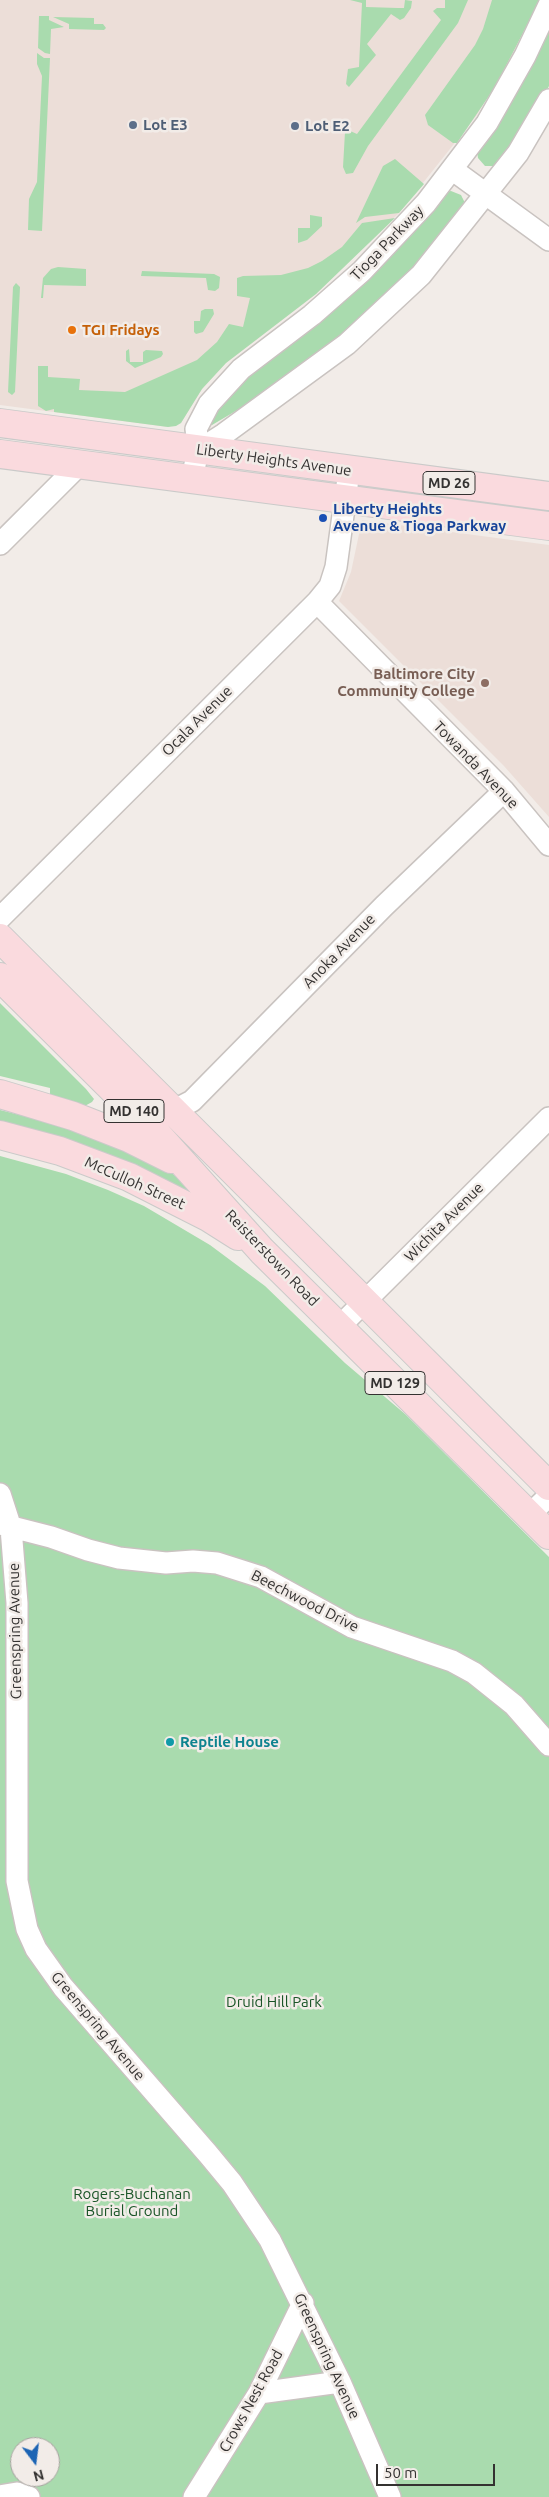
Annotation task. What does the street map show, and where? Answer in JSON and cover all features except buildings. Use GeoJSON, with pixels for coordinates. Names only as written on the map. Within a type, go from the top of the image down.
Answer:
{"type":"FeatureCollection","features":[{"type":"Feature","properties":{"kind":"main road","name":"Liberty Heights Avenue"},"geometry":{"type":"LineString","coordinates":[[0,423],[349,471],[549,496]]}},
{"type":"Feature","properties":{"kind":"main road","name":"Liberty Heights Avenue"},"geometry":{"type":"LineString","coordinates":[[0,454],[549,526]]}},
{"type":"Feature","properties":{"kind":"main road","name":"MD 140"},"geometry":{"type":"LineString","coordinates":[[0,938],[289,1228]]}},
{"type":"Feature","properties":{"kind":"main road","name":"Reisterstown Road"},"geometry":{"type":"LineString","coordinates":[[0,977],[147,1123],[262,1251],[549,1535]]}},
{"type":"Feature","properties":{"kind":"main road","name":"MD 129"},"geometry":{"type":"LineString","coordinates":[[0,1094],[73,1116],[128,1138],[187,1166],[289,1228],[549,1486]]}},
{"type":"Feature","properties":{"kind":"main road","name":"McCulloh Street"},"geometry":{"type":"LineString","coordinates":[[0,1135],[60,1151],[129,1177],[208,1217],[262,1251]]}},
{"type":"Feature","properties":{"kind":"street","name":"Tioga Parkway"},"geometry":{"type":"LineString","coordinates":[[191,479],[198,450],[196,429],[209,404],[241,369],[312,315],[362,271],[396,236],[452,170],[506,92],[549,5]]}},
{"type":"Feature","properties":{"kind":"street"},"geometry":{"type":"LineString","coordinates":[[198,450],[224,434],[311,372],[384,312],[421,275],[486,195],[518,153],[549,100]]}},
{"type":"Feature","properties":{"kind":"street"},"geometry":{"type":"LineString","coordinates":[[452,170],[549,240]]}},
{"type":"Feature","properties":{"kind":"street"},"geometry":{"type":"LineString","coordinates":[[0,544],[79,465]]}},
{"type":"Feature","properties":{"kind":"street","name":"Ocala Avenue"},"geometry":{"type":"LineString","coordinates":[[0,918],[317,602],[330,586],[336,567],[349,471]]}},
{"type":"Feature","properties":{"kind":"street","name":"Towanda Avenue"},"geometry":{"type":"LineString","coordinates":[[317,602],[504,790],[549,845]]}},
{"type":"Feature","properties":{"kind":"street","name":"Anoka Avenue"},"geometry":{"type":"LineString","coordinates":[[147,1123],[175,1112],[192,1100],[384,906],[504,790]]}},
{"type":"Feature","properties":{"kind":"street","name":"Wichita Avenue"},"geometry":{"type":"LineString","coordinates":[[339,1327],[549,1118]]}},
{"type":"Feature","properties":{"kind":"street","name":"Greenspring Avenue"},"geometry":{"type":"LineString","coordinates":[[0,1494],[17,1603],[17,1881],[27,1929],[36,1949],[63,1987],[232,2183],[270,2240],[303,2303],[340,2382],[390,2497]]}},
{"type":"Feature","properties":{"kind":"street"},"geometry":{"type":"LineString","coordinates":[[529,1514],[549,1496]]}},
{"type":"Feature","properties":{"kind":"street","name":"Beechwood Drive"},"geometry":{"type":"LineString","coordinates":[[6,1526],[51,1537],[88,1550],[119,1558],[166,1563],[193,1561],[217,1563],[261,1576],[352,1627],[452,1661],[474,1673],[514,1705],[549,1745]]}},
{"type":"Feature","properties":{"kind":"street","name":"Crows Nest Road"},"geometry":{"type":"LineString","coordinates":[[194,2497],[259,2393],[303,2303]]}},
{"type":"Feature","properties":{"kind":"street"},"geometry":{"type":"LineString","coordinates":[[259,2393],[340,2382]]}},
{"type":"Feature","properties":{"kind":"street"},"geometry":{"type":"LineString","coordinates":[[0,2496],[17,2493],[29,2497]]}},
{"type":"Feature","properties":{"kind":"shaded area"},"geometry":{"type":"Polygon","coordinates":[[[0,0],[540,0],[513,55],[477,115],[399,213],[316,294],[226,363],[202,389],[181,423],[168,427],[0,405],[0,0]]]}},
{"type":"Feature","properties":{"kind":"shaded area","name":"Baltimore City Community College"},"geometry":{"type":"Polygon","coordinates":[[[362,520],[549,545],[549,817],[504,766],[339,601],[351,572],[362,520]]]}},
{"type":"Feature","properties":{"kind":"green space"},"geometry":{"type":"Polygon","coordinates":[[[350,0],[366,0],[366,7],[398,8],[404,8],[405,0],[412,1],[411,8],[404,18],[400,20],[391,14],[367,44],[376,55],[349,87],[346,84],[348,69],[359,67],[362,3],[350,0]]]}},
{"type":"Feature","properties":{"kind":"green space"},"geometry":{"type":"Polygon","coordinates":[[[445,0],[468,0],[458,23],[368,146],[353,173],[346,174],[343,167],[345,132],[348,130],[357,134],[441,20],[433,11],[437,8],[445,8],[445,0]]]}},
{"type":"Feature","properties":{"kind":"green space"},"geometry":{"type":"Polygon","coordinates":[[[492,0],[540,0],[495,87],[457,143],[453,143],[428,125],[425,115],[475,45],[483,29],[492,0]]]}},
{"type":"Feature","properties":{"kind":"green space"},"geometry":{"type":"Polygon","coordinates":[[[39,16],[49,16],[49,20],[64,27],[51,29],[50,54],[38,48],[39,16]]]}},
{"type":"Feature","properties":{"kind":"green space"},"geometry":{"type":"Polygon","coordinates":[[[53,17],[94,18],[94,24],[103,24],[106,28],[104,30],[69,29],[69,24],[53,17]]]}},
{"type":"Feature","properties":{"kind":"green space"},"geometry":{"type":"Polygon","coordinates":[[[549,23],[549,86],[532,117],[495,166],[485,166],[478,158],[477,151],[549,23]]]}},
{"type":"Feature","properties":{"kind":"green space"},"geometry":{"type":"Polygon","coordinates":[[[37,53],[44,58],[50,58],[42,231],[28,230],[29,199],[37,182],[42,76],[37,64],[37,53]]]}},
{"type":"Feature","properties":{"kind":"green space"},"geometry":{"type":"Polygon","coordinates":[[[395,159],[424,184],[399,213],[365,217],[356,223],[383,166],[395,159]]]}},
{"type":"Feature","properties":{"kind":"green space"},"geometry":{"type":"Polygon","coordinates":[[[451,191],[461,195],[466,205],[439,243],[348,332],[263,395],[208,426],[219,404],[446,192],[451,191]]]}},
{"type":"Feature","properties":{"kind":"green space"},"geometry":{"type":"Polygon","coordinates":[[[310,215],[322,217],[322,226],[307,240],[298,243],[298,228],[310,228],[310,215]]]}},
{"type":"Feature","properties":{"kind":"green space"},"geometry":{"type":"Polygon","coordinates":[[[395,218],[316,294],[226,363],[202,389],[181,423],[176,426],[168,427],[54,412],[54,409],[46,411],[38,406],[38,366],[48,366],[48,377],[80,379],[79,390],[125,392],[197,360],[217,342],[229,324],[243,327],[250,298],[237,296],[237,278],[243,276],[281,275],[308,268],[342,247],[362,223],[395,218]]]}},
{"type":"Feature","properties":{"kind":"green space"},"geometry":{"type":"Polygon","coordinates":[[[58,267],[86,269],[86,286],[44,285],[43,298],[41,298],[43,278],[51,269],[58,267]]]}},
{"type":"Feature","properties":{"kind":"green space"},"geometry":{"type":"Polygon","coordinates":[[[142,271],[214,274],[220,277],[219,288],[215,291],[208,290],[206,278],[141,276],[142,271]]]}},
{"type":"Feature","properties":{"kind":"green space"},"geometry":{"type":"Polygon","coordinates":[[[16,283],[20,287],[15,392],[12,395],[8,392],[13,287],[16,283]]]}},
{"type":"Feature","properties":{"kind":"green space"},"geometry":{"type":"Polygon","coordinates":[[[213,309],[214,314],[203,332],[196,334],[194,332],[194,321],[200,321],[201,311],[213,309]]]}},
{"type":"Feature","properties":{"kind":"green space"},"geometry":{"type":"Polygon","coordinates":[[[129,349],[130,362],[143,362],[143,352],[146,350],[162,351],[163,354],[161,357],[135,368],[126,361],[126,351],[129,349]]]}},
{"type":"Feature","properties":{"kind":"green space"},"geometry":{"type":"Polygon","coordinates":[[[0,1003],[86,1089],[94,1099],[92,1102],[83,1107],[50,1100],[50,1088],[0,1076],[0,1003]]]}},
{"type":"Feature","properties":{"kind":"green space"},"geometry":{"type":"Polygon","coordinates":[[[0,1110],[68,1127],[166,1168],[201,1199],[0,1125],[0,1110]]]}},
{"type":"Feature","properties":{"kind":"green space","name":"Druid Hill Park"},"geometry":{"type":"Polygon","coordinates":[[[0,1156],[66,1174],[108,1190],[144,1206],[210,1245],[265,1286],[345,1363],[405,1414],[549,1557],[549,2497],[0,2497],[0,1156]]]}},
{"type":"Feature","properties":{"kind":"place","name":"Lot E3"},"geometry":{"type":"Point","coordinates":[133,125]}},
{"type":"Feature","properties":{"kind":"place","name":"Lot E2"},"geometry":{"type":"Point","coordinates":[295,126]}},
{"type":"Feature","properties":{"kind":"place","name":"TGI Fridays"},"geometry":{"type":"Point","coordinates":[72,330]}},
{"type":"Feature","properties":{"kind":"place","name":"Liberty Heights Avenue & Tioga Parkway"},"geometry":{"type":"Point","coordinates":[323,518]}},
{"type":"Feature","properties":{"kind":"place","name":"Baltimore City Community College"},"geometry":{"type":"Point","coordinates":[485,683]}},
{"type":"Feature","properties":{"kind":"place","name":"Reptile House"},"geometry":{"type":"Point","coordinates":[170,1742]}},
{"type":"Feature","properties":{"kind":"park label","name":"Rogers-Buchanan Burial Ground"},"geometry":{"type":"Point","coordinates":[132,2202]}}]}
